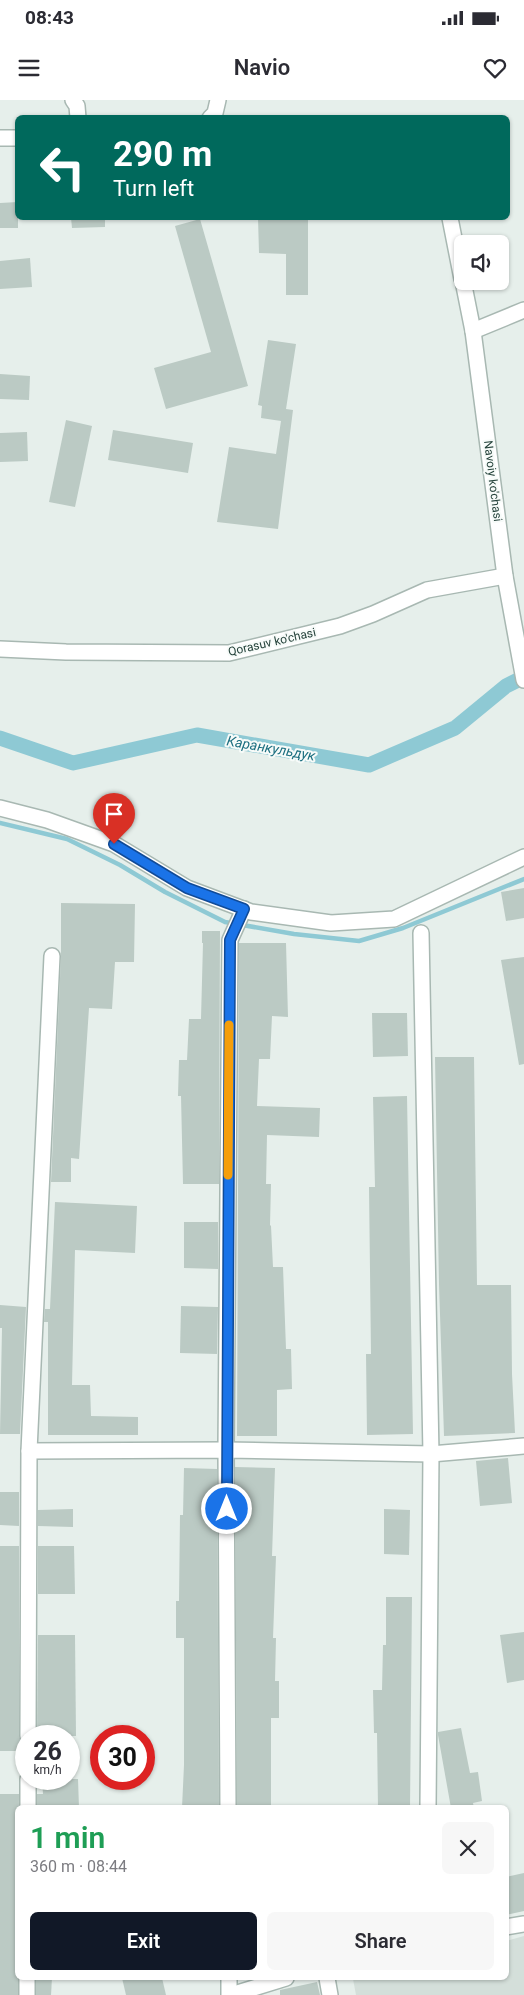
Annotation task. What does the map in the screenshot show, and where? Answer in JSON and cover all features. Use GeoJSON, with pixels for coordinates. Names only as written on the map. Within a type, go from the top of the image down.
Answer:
{"type":"FeatureCollection","features":[{"type":"Feature","properties":{"kind":"street"},"geometry":{"type":"LineString","coordinates":[[73,100],[77,106],[78,115]]}},
{"type":"Feature","properties":{"kind":"street"},"geometry":{"type":"LineString","coordinates":[[214,115],[216,113],[218,100]]}},
{"type":"Feature","properties":{"kind":"street"},"geometry":{"type":"LineString","coordinates":[[0,138],[15,138]]}},
{"type":"Feature","properties":{"kind":"street","name":"Navoiy ko'chasi"},"geometry":{"type":"LineString","coordinates":[[450,220],[454,237]]}},
{"type":"Feature","properties":{"kind":"street","name":"Navoiy ko'chasi"},"geometry":{"type":"LineString","coordinates":[[465,290],[473,331],[505,576],[524,680]]}},
{"type":"Feature","properties":{"kind":"street"},"geometry":{"type":"LineString","coordinates":[[473,331],[524,310]]}},
{"type":"Feature","properties":{"kind":"street","name":"Qorasuv ko'chasi"},"geometry":{"type":"LineString","coordinates":[[0,649],[66,652],[229,653],[340,626],[373,614],[427,590],[505,576]]}},
{"type":"Feature","properties":{"kind":"street"},"geometry":{"type":"LineString","coordinates":[[0,808],[47,820],[114,844],[187,888],[244,909],[331,922],[394,919],[524,857]]}},
{"type":"Feature","properties":{"kind":"street"},"geometry":{"type":"LineString","coordinates":[[228,1805],[226,1450],[230,940],[244,909]]}},
{"type":"Feature","properties":{"kind":"street"},"geometry":{"type":"LineString","coordinates":[[421,933],[431,1454],[428,1805]]}},
{"type":"Feature","properties":{"kind":"street"},"geometry":{"type":"LineString","coordinates":[[28,1725],[29,1452],[52,956]]}},
{"type":"Feature","properties":{"kind":"street"},"geometry":{"type":"LineString","coordinates":[[29,1452],[226,1450],[431,1454],[524,1447]]}},
{"type":"Feature","properties":{"kind":"street"},"geometry":{"type":"LineString","coordinates":[[28,1790],[28,1805]]}},
{"type":"Feature","properties":{"kind":"street"},"geometry":{"type":"LineString","coordinates":[[509,1926],[524,1924]]}},
{"type":"Feature","properties":{"kind":"street"},"geometry":{"type":"LineString","coordinates":[[27,1980],[27,1995]]}},
{"type":"Feature","properties":{"kind":"street"},"geometry":{"type":"LineString","coordinates":[[229,1980],[230,1995],[279,1980]]}},
{"type":"Feature","properties":{"kind":"street"},"geometry":{"type":"LineString","coordinates":[[327,1980],[330,1995]]}},
{"type":"Feature","properties":{"kind":"shaded area"},"geometry":{"type":"Polygon","coordinates":[[[524,1936],[524,1995],[356,1995],[353,1980],[509,1980],[509,1940],[524,1936]]]}},
{"type":"Feature","properties":{"kind":"building"},"geometry":{"type":"Polygon","coordinates":[[[15,202],[15,220],[18,220],[18,228],[0,228],[0,203],[15,202]]]}},
{"type":"Feature","properties":{"kind":"building"},"geometry":{"type":"Polygon","coordinates":[[[71,220],[105,220],[105,227],[72,228],[71,220]]]}},
{"type":"Feature","properties":{"kind":"building"},"geometry":{"type":"Polygon","coordinates":[[[200,220],[248,386],[166,409],[154,368],[211,352],[175,226],[200,220]]]}},
{"type":"Feature","properties":{"kind":"building"},"geometry":{"type":"Polygon","coordinates":[[[258,220],[308,220],[308,295],[286,295],[286,254],[259,253],[258,220]]]}},
{"type":"Feature","properties":{"kind":"building"},"geometry":{"type":"Polygon","coordinates":[[[30,258],[32,287],[0,289],[0,261],[30,258]]]}},
{"type":"Feature","properties":{"kind":"building"},"geometry":{"type":"Polygon","coordinates":[[[268,340],[296,344],[286,409],[293,410],[278,529],[217,522],[229,447],[276,454],[281,421],[261,418],[262,406],[258,405],[268,340]]]}},
{"type":"Feature","properties":{"kind":"building"},"geometry":{"type":"Polygon","coordinates":[[[0,374],[30,376],[29,400],[0,399],[0,374]]]}},
{"type":"Feature","properties":{"kind":"building"},"geometry":{"type":"Polygon","coordinates":[[[66,420],[92,426],[75,507],[49,502],[66,420]]]}},
{"type":"Feature","properties":{"kind":"building"},"geometry":{"type":"Polygon","coordinates":[[[113,430],[193,443],[188,473],[108,460],[113,430]]]}},
{"type":"Feature","properties":{"kind":"building"},"geometry":{"type":"Polygon","coordinates":[[[27,432],[28,461],[0,462],[0,433],[27,432]]]}},
{"type":"Feature","properties":{"kind":"building"},"geometry":{"type":"Polygon","coordinates":[[[524,888],[524,918],[506,921],[501,892],[524,888]]]}},
{"type":"Feature","properties":{"kind":"building"},"geometry":{"type":"Polygon","coordinates":[[[61,903],[135,904],[134,962],[115,962],[112,1009],[89,1008],[79,1159],[71,1158],[71,1182],[51,1182],[61,956],[61,903]]]}},
{"type":"Feature","properties":{"kind":"building"},"geometry":{"type":"Polygon","coordinates":[[[202,931],[220,931],[219,1184],[183,1184],[181,1096],[178,1096],[179,1060],[187,1060],[189,1019],[201,1019],[202,931]]]}},
{"type":"Feature","properties":{"kind":"building"},"geometry":{"type":"Polygon","coordinates":[[[239,943],[286,943],[288,1017],[272,1016],[270,1059],[259,1059],[257,1106],[320,1108],[319,1137],[267,1135],[266,1184],[271,1184],[270,1225],[273,1267],[283,1267],[286,1349],[291,1349],[292,1389],[277,1390],[277,1436],[237,1436],[239,943]]]}},
{"type":"Feature","properties":{"kind":"building"},"geometry":{"type":"Polygon","coordinates":[[[524,957],[524,1064],[519,1065],[501,960],[524,957]]]}},
{"type":"Feature","properties":{"kind":"building"},"geometry":{"type":"Polygon","coordinates":[[[372,1013],[407,1013],[408,1056],[373,1057],[372,1013]]]}},
{"type":"Feature","properties":{"kind":"building"},"geometry":{"type":"Polygon","coordinates":[[[435,1057],[474,1057],[477,1285],[511,1285],[515,1433],[444,1436],[435,1057]]]}},
{"type":"Feature","properties":{"kind":"building"},"geometry":{"type":"Polygon","coordinates":[[[407,1096],[413,1434],[367,1435],[366,1354],[371,1354],[369,1187],[375,1187],[373,1097],[407,1096]]]}},
{"type":"Feature","properties":{"kind":"building"},"geometry":{"type":"Polygon","coordinates":[[[55,1202],[137,1206],[135,1253],[75,1250],[72,1385],[90,1385],[91,1416],[138,1417],[138,1435],[48,1435],[48,1322],[44,1322],[45,1309],[50,1309],[55,1202]]]}},
{"type":"Feature","properties":{"kind":"building"},"geometry":{"type":"Polygon","coordinates":[[[184,1222],[218,1222],[218,1269],[184,1268],[184,1222]]]}},
{"type":"Feature","properties":{"kind":"building"},"geometry":{"type":"Polygon","coordinates":[[[0,1305],[26,1307],[20,1434],[0,1434],[2,1328],[0,1328],[0,1305]]]}},
{"type":"Feature","properties":{"kind":"building"},"geometry":{"type":"Polygon","coordinates":[[[181,1306],[218,1307],[217,1354],[180,1353],[181,1306]]]}},
{"type":"Feature","properties":{"kind":"building"},"geometry":{"type":"Polygon","coordinates":[[[508,1458],[512,1503],[480,1506],[476,1461],[508,1458]]]}},
{"type":"Feature","properties":{"kind":"building"},"geometry":{"type":"Polygon","coordinates":[[[235,1467],[275,1468],[272,1556],[276,1556],[273,1638],[276,1638],[275,1681],[279,1681],[279,1718],[271,1718],[271,1805],[237,1805],[235,1467]]]}},
{"type":"Feature","properties":{"kind":"building"},"geometry":{"type":"Polygon","coordinates":[[[184,1468],[217,1469],[219,1805],[182,1805],[184,1638],[176,1638],[176,1601],[179,1601],[180,1515],[183,1515],[184,1468]]]}},
{"type":"Feature","properties":{"kind":"building"},"geometry":{"type":"Polygon","coordinates":[[[0,1492],[19,1492],[19,1526],[0,1525],[0,1492]]]}},
{"type":"Feature","properties":{"kind":"building"},"geometry":{"type":"Polygon","coordinates":[[[73,1509],[73,1527],[38,1526],[38,1510],[73,1509]]]}},
{"type":"Feature","properties":{"kind":"building"},"geometry":{"type":"Polygon","coordinates":[[[384,1509],[410,1510],[409,1555],[384,1554],[384,1509]]]}},
{"type":"Feature","properties":{"kind":"building"},"geometry":{"type":"Polygon","coordinates":[[[0,1546],[19,1546],[19,1725],[15,1725],[15,1751],[0,1751],[0,1546]]]}},
{"type":"Feature","properties":{"kind":"building"},"geometry":{"type":"Polygon","coordinates":[[[38,1546],[74,1546],[75,1594],[38,1594],[38,1546]]]}},
{"type":"Feature","properties":{"kind":"building"},"geometry":{"type":"Polygon","coordinates":[[[386,1597],[412,1597],[410,1805],[378,1805],[377,1733],[374,1733],[373,1690],[382,1690],[383,1645],[386,1645],[386,1597]]]}},
{"type":"Feature","properties":{"kind":"building"},"geometry":{"type":"Polygon","coordinates":[[[524,1632],[524,1680],[507,1683],[500,1635],[524,1632]]]}},
{"type":"Feature","properties":{"kind":"building"},"geometry":{"type":"Polygon","coordinates":[[[38,1635],[75,1635],[76,1725],[37,1725],[38,1635]]]}},
{"type":"Feature","properties":{"kind":"building"},"geometry":{"type":"Polygon","coordinates":[[[461,1728],[470,1773],[478,1772],[482,1801],[473,1803],[473,1805],[450,1805],[438,1732],[461,1728]]]}},
{"type":"Feature","properties":{"kind":"building"},"geometry":{"type":"Polygon","coordinates":[[[43,1790],[78,1790],[79,1805],[37,1805],[37,1794],[43,1794],[43,1790]]]}},
{"type":"Feature","properties":{"kind":"building"},"geometry":{"type":"Polygon","coordinates":[[[0,1794],[19,1794],[19,1805],[15,1805],[15,1980],[18,1980],[18,1995],[0,1995],[0,1794]]]}},
{"type":"Feature","properties":{"kind":"building"},"geometry":{"type":"Polygon","coordinates":[[[524,1873],[524,1911],[509,1914],[509,1876],[524,1873]]]}},
{"type":"Feature","properties":{"kind":"building"},"geometry":{"type":"Polygon","coordinates":[[[36,1980],[52,1980],[51,1995],[36,1995],[36,1980]]]}},
{"type":"Feature","properties":{"kind":"building"},"geometry":{"type":"Polygon","coordinates":[[[122,1980],[162,1980],[166,1995],[126,1995],[122,1980]]]}},
{"type":"Feature","properties":{"kind":"building"},"geometry":{"type":"Polygon","coordinates":[[[317,1982],[320,1995],[280,1995],[280,1990],[317,1982]]]}},
{"type":"Feature","properties":{"kind":"waterway","name":"Каранкульдук"},"geometry":{"type":"LineString","coordinates":[[0,738],[73,763],[197,735],[369,765],[455,728],[506,686],[524,677]]}},
{"type":"Feature","properties":{"kind":"waterway"},"geometry":{"type":"LineString","coordinates":[[0,823],[67,839],[120,865],[165,892],[225,922],[294,934],[359,941],[403,928],[524,879]]}},
{"type":"Feature","properties":{"kind":"slow traffic"},"geometry":{"type":"LineString","coordinates":[[228,1175],[229,1025]]}},
{"type":"Feature","properties":{"kind":"route"},"geometry":{"type":"LineString","coordinates":[[114,844],[187,888],[244,909],[230,940],[227,1509]]}}]}
